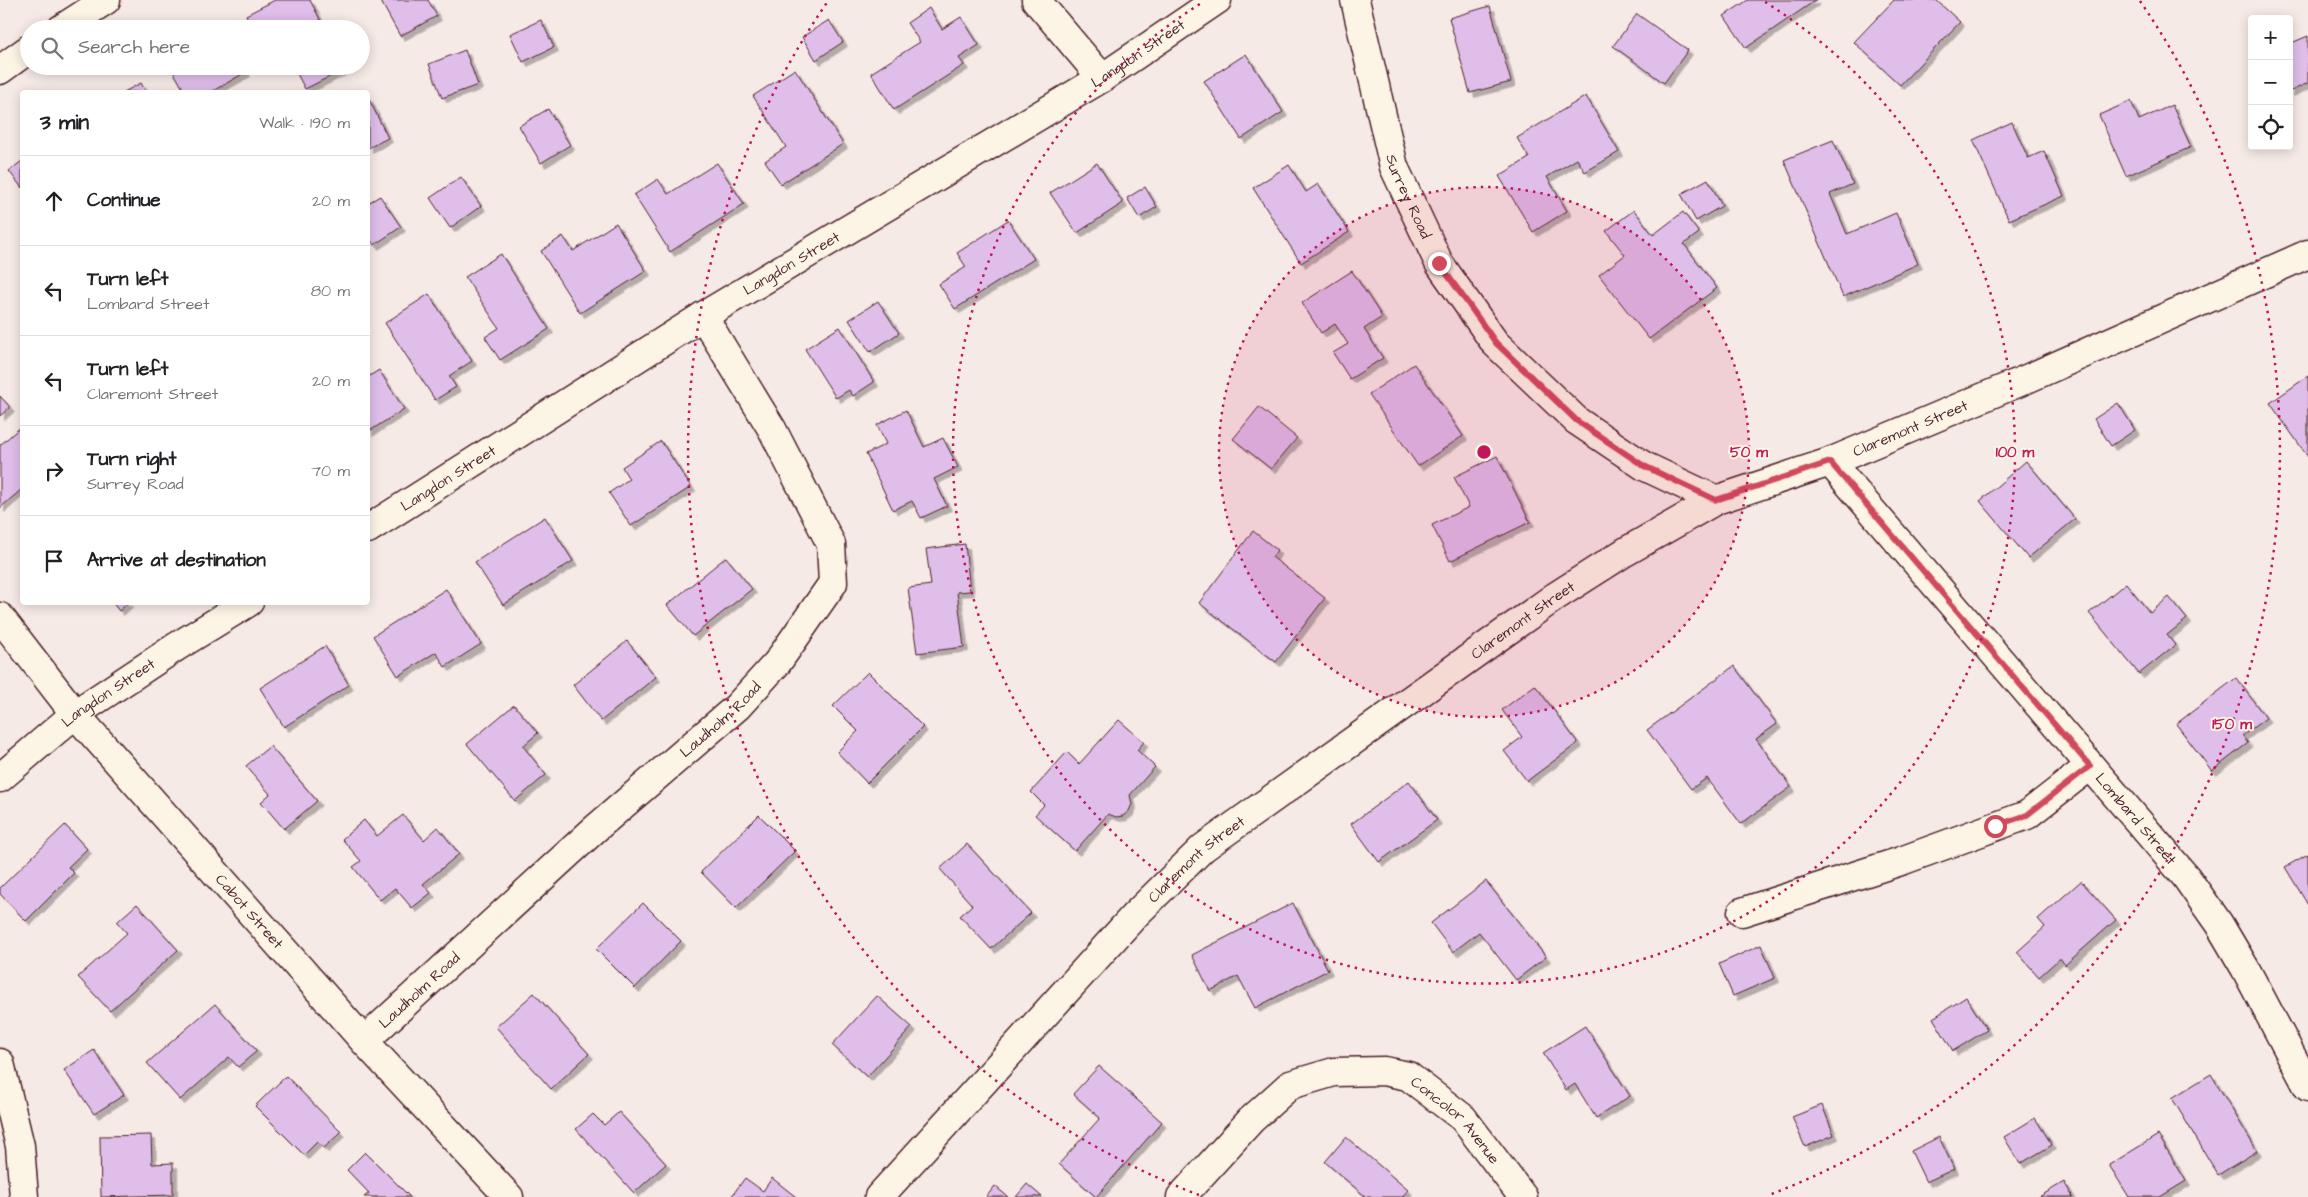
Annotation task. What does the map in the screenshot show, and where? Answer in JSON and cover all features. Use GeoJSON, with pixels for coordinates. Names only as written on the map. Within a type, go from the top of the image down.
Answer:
{"type":"FeatureCollection","features":[{"type":"Feature","properties":{"kind":"street"},"geometry":{"type":"LineString","coordinates":[[75,20],[106,0]]}},
{"type":"Feature","properties":{"kind":"street"},"geometry":{"type":"LineString","coordinates":[[1036,0],[1102,78]]}},
{"type":"Feature","properties":{"kind":"street","name":"Langdon Street"},"geometry":{"type":"LineString","coordinates":[[370,528],[703,316],[1102,78],[1217,0]]}},
{"type":"Feature","properties":{"kind":"street","name":"Surrey Road"},"geometry":{"type":"LineString","coordinates":[[1355,0],[1394,167],[1439,263],[1496,343],[1577,421],[1644,466],[1716,500]]}},
{"type":"Feature","properties":{"kind":"street"},"geometry":{"type":"LineString","coordinates":[[0,70],[20,56]]}},
{"type":"Feature","properties":{"kind":"street","name":"Claremont Street"},"geometry":{"type":"LineString","coordinates":[[879,1197],[1135,915],[1203,848],[1556,596],[1625,552],[1716,500],[1830,462],[2022,381],[2308,254]]}},
{"type":"Feature","properties":{"kind":"street","name":"Laudholm Road"},"geometry":{"type":"LineString","coordinates":[[364,1041],[596,829],[737,707],[777,663],[833,583],[831,544],[772,429],[703,316]]}},
{"type":"Feature","properties":{"kind":"street","name":"Lombard Street"},"geometry":{"type":"LineString","coordinates":[[1830,462],[2186,877],[2219,924],[2245,968],[2308,1087]]}},
{"type":"Feature","properties":{"kind":"street","name":"Langdon Street"},"geometry":{"type":"LineString","coordinates":[[0,778],[75,714],[176,647],[244,605]]}},
{"type":"Feature","properties":{"kind":"street","name":"Cabot Street"},"geometry":{"type":"LineString","coordinates":[[0,617],[75,714],[364,1041],[509,1197]]}},
{"type":"Feature","properties":{"kind":"street"},"geometry":{"type":"LineString","coordinates":[[1742,912],[1901,861],[2027,815],[2090,766]]}},
{"type":"Feature","properties":{"kind":"street"},"geometry":{"type":"LineString","coordinates":[[0,1063],[20,1146],[24,1197]]}},
{"type":"Feature","properties":{"kind":"street","name":"Concolor Avenue"},"geometry":{"type":"LineString","coordinates":[[1181,1197],[1251,1120],[1290,1085],[1334,1072],[1384,1071],[1408,1076],[1463,1118],[1524,1197]]}},
{"type":"Feature","properties":{"kind":"building"},"geometry":{"type":"Polygon","coordinates":[[[275,0],[310,0],[320,20],[248,20],[246,15],[275,0]]]}},
{"type":"Feature","properties":{"kind":"building"},"geometry":{"type":"Polygon","coordinates":[[[380,0],[428,0],[437,16],[400,36],[380,0]]]}},
{"type":"Feature","properties":{"kind":"building"},"geometry":{"type":"Polygon","coordinates":[[[1748,0],[1816,0],[1746,48],[1724,16],[1748,0]]]}},
{"type":"Feature","properties":{"kind":"building"},"geometry":{"type":"Polygon","coordinates":[[[1894,0],[1936,0],[1960,22],[1900,85],[1854,42],[1894,0]]]}},
{"type":"Feature","properties":{"kind":"building"},"geometry":{"type":"Polygon","coordinates":[[[1490,6],[1511,82],[1470,93],[1449,18],[1490,6]]]}},
{"type":"Feature","properties":{"kind":"building"},"geometry":{"type":"Polygon","coordinates":[[[929,8],[942,29],[961,17],[979,45],[959,58],[964,65],[894,110],[871,73],[920,42],[907,23],[929,8]]]}},
{"type":"Feature","properties":{"kind":"building"},"geometry":{"type":"Polygon","coordinates":[[[1637,14],[1688,50],[1664,83],[1613,46],[1637,14]]]}},
{"type":"Feature","properties":{"kind":"building"},"geometry":{"type":"Polygon","coordinates":[[[541,20],[554,47],[523,62],[510,34],[541,20]]]}},
{"type":"Feature","properties":{"kind":"building"},"geometry":{"type":"Polygon","coordinates":[[[829,20],[843,42],[816,60],[802,37],[829,20]]]}},
{"type":"Feature","properties":{"kind":"building"},"geometry":{"type":"Polygon","coordinates":[[[2308,36],[2308,83],[2293,90],[2293,60],[2293,42],[2308,36]]]}},
{"type":"Feature","properties":{"kind":"building"},"geometry":{"type":"Polygon","coordinates":[[[465,50],[478,85],[442,98],[429,64],[465,50]]]}},
{"type":"Feature","properties":{"kind":"building"},"geometry":{"type":"Polygon","coordinates":[[[1246,54],[1283,112],[1241,139],[1204,81],[1246,54]]]}},
{"type":"Feature","properties":{"kind":"building"},"geometry":{"type":"Polygon","coordinates":[[[795,69],[843,144],[781,184],[765,161],[786,147],[753,96],[795,69]]]}},
{"type":"Feature","properties":{"kind":"building"},"geometry":{"type":"Polygon","coordinates":[[[175,75],[241,75],[214,90],[184,90],[175,75]]]}},
{"type":"Feature","properties":{"kind":"building"},"geometry":{"type":"Polygon","coordinates":[[[298,75],[333,75],[305,89],[298,75]]]}},
{"type":"Feature","properties":{"kind":"building"},"geometry":{"type":"Polygon","coordinates":[[[141,83],[145,90],[128,90],[141,83]]]}},
{"type":"Feature","properties":{"kind":"building"},"geometry":{"type":"Polygon","coordinates":[[[1586,96],[1619,152],[1585,172],[1577,159],[1547,177],[1567,211],[1533,232],[1499,176],[1529,158],[1517,138],[1586,96]]]}},
{"type":"Feature","properties":{"kind":"building"},"geometry":{"type":"Polygon","coordinates":[[[370,101],[388,138],[370,147],[370,101]]]}},
{"type":"Feature","properties":{"kind":"building"},"geometry":{"type":"Polygon","coordinates":[[[2131,101],[2139,120],[2172,105],[2191,147],[2126,176],[2099,115],[2131,101]]]}},
{"type":"Feature","properties":{"kind":"building"},"geometry":{"type":"Polygon","coordinates":[[[548,109],[570,145],[541,163],[519,126],[548,109]]]}},
{"type":"Feature","properties":{"kind":"building"},"geometry":{"type":"Polygon","coordinates":[[[2012,122],[2028,158],[2044,151],[2064,196],[2009,220],[1973,140],[2012,122]]]}},
{"type":"Feature","properties":{"kind":"building"},"geometry":{"type":"Polygon","coordinates":[[[1833,140],[1853,184],[1830,194],[1847,234],[1896,213],[1918,264],[1843,297],[1784,160],[1833,140]]]}},
{"type":"Feature","properties":{"kind":"building"},"geometry":{"type":"Polygon","coordinates":[[[20,163],[20,185],[9,171],[20,163]]]}},
{"type":"Feature","properties":{"kind":"building"},"geometry":{"type":"Polygon","coordinates":[[[717,163],[744,204],[670,252],[634,195],[658,179],[668,194],[717,163]]]}},
{"type":"Feature","properties":{"kind":"building"},"geometry":{"type":"Polygon","coordinates":[[[1097,163],[1123,203],[1077,233],[1050,193],[1097,163]]]}},
{"type":"Feature","properties":{"kind":"building"},"geometry":{"type":"Polygon","coordinates":[[[1289,165],[1306,192],[1318,184],[1349,232],[1301,263],[1253,188],[1289,165]]]}},
{"type":"Feature","properties":{"kind":"building"},"geometry":{"type":"Polygon","coordinates":[[[461,177],[481,206],[450,228],[430,198],[461,177]]]}},
{"type":"Feature","properties":{"kind":"building"},"geometry":{"type":"Polygon","coordinates":[[[1708,179],[1722,206],[1696,221],[1681,194],[1708,179]]]}},
{"type":"Feature","properties":{"kind":"building"},"geometry":{"type":"Polygon","coordinates":[[[1145,187],[1157,207],[1139,218],[1127,198],[1145,187]]]}},
{"type":"Feature","properties":{"kind":"building"},"geometry":{"type":"Polygon","coordinates":[[[380,196],[401,227],[374,245],[370,239],[370,202],[380,196]]]}},
{"type":"Feature","properties":{"kind":"building"},"geometry":{"type":"Polygon","coordinates":[[[1634,210],[1653,235],[1683,212],[1699,233],[1684,244],[1717,288],[1649,339],[1599,275],[1625,255],[1606,231],[1634,210]]]}},
{"type":"Feature","properties":{"kind":"building"},"geometry":{"type":"Polygon","coordinates":[[[1008,220],[1034,259],[955,309],[939,284],[966,267],[957,253],[1008,220]]]}},
{"type":"Feature","properties":{"kind":"building"},"geometry":{"type":"Polygon","coordinates":[[[616,223],[646,271],[580,313],[541,251],[563,236],[573,251],[616,223]]]}},
{"type":"Feature","properties":{"kind":"building"},"geometry":{"type":"Polygon","coordinates":[[[501,254],[549,329],[500,360],[485,337],[499,328],[465,277],[501,254]]]}},
{"type":"Feature","properties":{"kind":"building"},"geometry":{"type":"Polygon","coordinates":[[[1352,271],[1382,317],[1364,329],[1383,358],[1350,379],[1333,353],[1348,344],[1335,324],[1321,333],[1302,303],[1352,271]]]}},
{"type":"Feature","properties":{"kind":"building"},"geometry":{"type":"Polygon","coordinates":[[[429,294],[472,361],[449,376],[456,387],[435,400],[385,323],[429,294]]]}},
{"type":"Feature","properties":{"kind":"building"},"geometry":{"type":"Polygon","coordinates":[[[878,301],[899,333],[870,352],[849,320],[878,301]]]}},
{"type":"Feature","properties":{"kind":"building"},"geometry":{"type":"Polygon","coordinates":[[[840,327],[874,382],[853,396],[849,390],[836,398],[805,349],[840,327]]]}},
{"type":"Feature","properties":{"kind":"building"},"geometry":{"type":"Polygon","coordinates":[[[1414,364],[1463,436],[1418,466],[1369,394],[1414,364]]]}},
{"type":"Feature","properties":{"kind":"building"},"geometry":{"type":"Polygon","coordinates":[[[379,370],[404,409],[370,431],[370,376],[379,370]]]}},
{"type":"Feature","properties":{"kind":"building"},"geometry":{"type":"Polygon","coordinates":[[[2308,376],[2308,457],[2270,403],[2308,376]]]}},
{"type":"Feature","properties":{"kind":"building"},"geometry":{"type":"Polygon","coordinates":[[[0,396],[10,407],[0,416],[0,396]]]}},
{"type":"Feature","properties":{"kind":"building"},"geometry":{"type":"Polygon","coordinates":[[[2118,403],[2135,430],[2111,446],[2094,419],[2118,403]]]}},
{"type":"Feature","properties":{"kind":"building"},"geometry":{"type":"Polygon","coordinates":[[[1259,407],[1297,438],[1271,469],[1233,439],[1259,407]]]}},
{"type":"Feature","properties":{"kind":"building"},"geometry":{"type":"Polygon","coordinates":[[[906,410],[924,447],[943,438],[958,467],[934,479],[947,506],[921,518],[912,501],[893,510],[866,454],[886,444],[877,425],[906,410]]]}},
{"type":"Feature","properties":{"kind":"building"},"geometry":{"type":"Polygon","coordinates":[[[20,428],[20,491],[0,508],[0,445],[20,428]]]}},
{"type":"Feature","properties":{"kind":"building"},"geometry":{"type":"Polygon","coordinates":[[[661,441],[691,487],[631,526],[609,493],[629,479],[622,467],[661,441]]]}},
{"type":"Feature","properties":{"kind":"building"},"geometry":{"type":"Polygon","coordinates":[[[1497,456],[1530,522],[1450,561],[1432,525],[1469,507],[1454,477],[1497,456]]]}},
{"type":"Feature","properties":{"kind":"building"},"geometry":{"type":"Polygon","coordinates":[[[2026,461],[2075,519],[2028,558],[1980,501],[2026,461]]]}},
{"type":"Feature","properties":{"kind":"building"},"geometry":{"type":"Polygon","coordinates":[[[545,517],[573,561],[503,605],[475,562],[545,517]]]}},
{"type":"Feature","properties":{"kind":"building"},"geometry":{"type":"Polygon","coordinates":[[[1253,531],[1277,550],[1272,557],[1325,598],[1276,662],[1199,603],[1253,531]]]}},
{"type":"Feature","properties":{"kind":"building"},"geometry":{"type":"Polygon","coordinates":[[[965,544],[970,591],[957,592],[964,647],[917,653],[908,588],[931,585],[926,549],[965,544]]]}},
{"type":"Feature","properties":{"kind":"building"},"geometry":{"type":"Polygon","coordinates":[[[726,557],[752,589],[693,636],[667,605],[726,557]]]}},
{"type":"Feature","properties":{"kind":"building"},"geometry":{"type":"Polygon","coordinates":[[[2126,583],[2150,613],[2169,597],[2187,619],[2167,635],[2175,645],[2139,674],[2089,613],[2126,583]]]}},
{"type":"Feature","properties":{"kind":"building"},"geometry":{"type":"Polygon","coordinates":[[[446,589],[481,644],[445,667],[436,652],[398,676],[373,636],[446,589]]]}},
{"type":"Feature","properties":{"kind":"building"},"geometry":{"type":"Polygon","coordinates":[[[114,605],[126,605],[119,611],[114,605]]]}},
{"type":"Feature","properties":{"kind":"building"},"geometry":{"type":"Polygon","coordinates":[[[627,641],[656,677],[601,721],[573,685],[627,641]]]}},
{"type":"Feature","properties":{"kind":"building"},"geometry":{"type":"Polygon","coordinates":[[[325,646],[349,685],[284,727],[260,688],[325,646]]]}},
{"type":"Feature","properties":{"kind":"building"},"geometry":{"type":"Polygon","coordinates":[[[1734,666],[1777,724],[1756,739],[1791,787],[1741,824],[1707,778],[1691,789],[1647,730],[1734,666]]]}},
{"type":"Feature","properties":{"kind":"building"},"geometry":{"type":"Polygon","coordinates":[[[868,672],[923,727],[867,783],[837,752],[858,731],[833,706],[868,672]]]}},
{"type":"Feature","properties":{"kind":"building"},"geometry":{"type":"Polygon","coordinates":[[[2236,678],[2266,718],[2242,736],[2248,743],[2212,771],[2176,724],[2236,678]]]}},
{"type":"Feature","properties":{"kind":"building"},"geometry":{"type":"Polygon","coordinates":[[[1535,685],[1578,743],[1527,781],[1504,751],[1522,737],[1502,710],[1535,685]]]}},
{"type":"Feature","properties":{"kind":"building"},"geometry":{"type":"Polygon","coordinates":[[[514,705],[538,733],[523,746],[546,775],[515,801],[467,744],[514,705]]]}},
{"type":"Feature","properties":{"kind":"building"},"geometry":{"type":"Polygon","coordinates":[[[1119,720],[1144,742],[1137,750],[1155,767],[1130,795],[1132,804],[1129,811],[1123,816],[1116,817],[1108,814],[1075,851],[1035,815],[1044,805],[1031,792],[1067,752],[1079,764],[1119,720]]]}},
{"type":"Feature","properties":{"kind":"building"},"geometry":{"type":"Polygon","coordinates":[[[270,746],[317,801],[284,829],[261,802],[270,794],[246,766],[270,746]]]}},
{"type":"Feature","properties":{"kind":"building"},"geometry":{"type":"Polygon","coordinates":[[[1409,781],[1437,820],[1379,862],[1351,824],[1409,781]]]}},
{"type":"Feature","properties":{"kind":"building"},"geometry":{"type":"Polygon","coordinates":[[[403,815],[424,840],[438,827],[459,854],[423,884],[431,893],[412,908],[395,888],[380,900],[353,867],[361,861],[342,839],[364,820],[377,836],[403,815]]]}},
{"type":"Feature","properties":{"kind":"building"},"geometry":{"type":"Polygon","coordinates":[[[759,815],[795,851],[736,908],[701,872],[759,815]]]}},
{"type":"Feature","properties":{"kind":"building"},"geometry":{"type":"Polygon","coordinates":[[[65,825],[87,849],[68,867],[74,873],[26,921],[0,894],[0,888],[65,825]]]}},
{"type":"Feature","properties":{"kind":"building"},"geometry":{"type":"Polygon","coordinates":[[[967,844],[1031,913],[991,949],[960,916],[972,905],[940,869],[967,844]]]}},
{"type":"Feature","properties":{"kind":"building"},"geometry":{"type":"Polygon","coordinates":[[[2308,854],[2308,905],[2285,867],[2308,854]]]}},
{"type":"Feature","properties":{"kind":"building"},"geometry":{"type":"Polygon","coordinates":[[[1486,881],[1546,957],[1516,980],[1479,932],[1453,952],[1431,923],[1486,881]]]}},
{"type":"Feature","properties":{"kind":"building"},"geometry":{"type":"Polygon","coordinates":[[[2081,881],[2116,920],[2065,965],[2060,958],[2039,977],[2017,952],[2045,927],[2038,919],[2081,881]]]}},
{"type":"Feature","properties":{"kind":"building"},"geometry":{"type":"Polygon","coordinates":[[[643,903],[681,941],[635,988],[596,949],[643,903]]]}},
{"type":"Feature","properties":{"kind":"building"},"geometry":{"type":"Polygon","coordinates":[[[1293,903],[1328,970],[1255,1008],[1238,976],[1210,991],[1192,955],[1293,903]]]}},
{"type":"Feature","properties":{"kind":"building"},"geometry":{"type":"Polygon","coordinates":[[[137,904],[178,950],[110,1011],[78,977],[127,933],[117,922],[137,904]]]}},
{"type":"Feature","properties":{"kind":"building"},"geometry":{"type":"Polygon","coordinates":[[[1761,945],[1775,978],[1733,996],[1719,964],[1761,945]]]}},
{"type":"Feature","properties":{"kind":"building"},"geometry":{"type":"Polygon","coordinates":[[[534,993],[589,1054],[551,1089],[496,1027],[534,993]]]}},
{"type":"Feature","properties":{"kind":"building"},"geometry":{"type":"Polygon","coordinates":[[[877,996],[912,1027],[867,1077],[832,1045],[877,996]]]}},
{"type":"Feature","properties":{"kind":"building"},"geometry":{"type":"Polygon","coordinates":[[[1966,997],[1987,1030],[1953,1051],[1933,1018],[1966,997]]]}},
{"type":"Feature","properties":{"kind":"building"},"geometry":{"type":"Polygon","coordinates":[[[215,1004],[257,1051],[238,1067],[229,1057],[180,1100],[147,1063],[215,1004]]]}},
{"type":"Feature","properties":{"kind":"building"},"geometry":{"type":"Polygon","coordinates":[[[1585,1026],[1630,1096],[1596,1118],[1575,1084],[1566,1090],[1543,1053],[1585,1026]]]}},
{"type":"Feature","properties":{"kind":"building"},"geometry":{"type":"Polygon","coordinates":[[[94,1050],[124,1095],[94,1114],[64,1070],[94,1050]]]}},
{"type":"Feature","properties":{"kind":"building"},"geometry":{"type":"Polygon","coordinates":[[[1099,1066],[1162,1122],[1096,1197],[1059,1164],[1100,1118],[1073,1094],[1099,1066]]]}},
{"type":"Feature","properties":{"kind":"building"},"geometry":{"type":"Polygon","coordinates":[[[2211,1074],[2257,1151],[2218,1175],[2172,1098],[2211,1074]]]}},
{"type":"Feature","properties":{"kind":"building"},"geometry":{"type":"Polygon","coordinates":[[[286,1076],[341,1132],[324,1148],[317,1142],[304,1155],[255,1106],[286,1076]]]}},
{"type":"Feature","properties":{"kind":"building"},"geometry":{"type":"Polygon","coordinates":[[[1822,1105],[1834,1135],[1805,1147],[1792,1117],[1822,1105]]]}},
{"type":"Feature","properties":{"kind":"building"},"geometry":{"type":"Polygon","coordinates":[[[619,1112],[666,1164],[634,1193],[576,1129],[593,1114],[604,1125],[619,1112]]]}},
{"type":"Feature","properties":{"kind":"building"},"geometry":{"type":"Polygon","coordinates":[[[2035,1118],[2052,1145],[2020,1164],[2004,1137],[2035,1118]]]}},
{"type":"Feature","properties":{"kind":"building"},"geometry":{"type":"Polygon","coordinates":[[[151,1135],[152,1164],[173,1163],[173,1195],[101,1197],[100,1136],[151,1135]]]}},
{"type":"Feature","properties":{"kind":"building"},"geometry":{"type":"Polygon","coordinates":[[[2158,1135],[2186,1181],[2160,1197],[2129,1197],[2109,1165],[2158,1135]]]}},
{"type":"Feature","properties":{"kind":"building"},"geometry":{"type":"Polygon","coordinates":[[[1346,1137],[1408,1190],[1402,1197],[1366,1197],[1325,1162],[1346,1137]]]}},
{"type":"Feature","properties":{"kind":"building"},"geometry":{"type":"Polygon","coordinates":[[[1939,1137],[1954,1169],[1926,1182],[1911,1151],[1939,1137]]]}},
{"type":"Feature","properties":{"kind":"building"},"geometry":{"type":"Polygon","coordinates":[[[365,1152],[410,1197],[364,1197],[369,1193],[347,1170],[365,1152]]]}},
{"type":"Feature","properties":{"kind":"building"},"geometry":{"type":"Polygon","coordinates":[[[745,1178],[763,1191],[772,1178],[796,1197],[731,1197],[745,1178]]]}},
{"type":"Feature","properties":{"kind":"building"},"geometry":{"type":"Polygon","coordinates":[[[2064,1182],[2073,1197],[2039,1197],[2064,1182]]]}},
{"type":"Feature","properties":{"kind":"building"},"geometry":{"type":"Polygon","coordinates":[[[1027,1184],[1042,1197],[1016,1197],[1027,1184]]]}},
{"type":"Feature","properties":{"kind":"building"},"geometry":{"type":"Polygon","coordinates":[[[995,1186],[1008,1197],[986,1197],[995,1186]]]}},
{"type":"Feature","properties":{"kind":"route"},"geometry":{"type":"LineString","coordinates":[[1439,263],[1496,343],[1577,421],[1644,466],[1716,500],[1830,462],[2090,766],[2027,815],[1995,826]]}}]}
